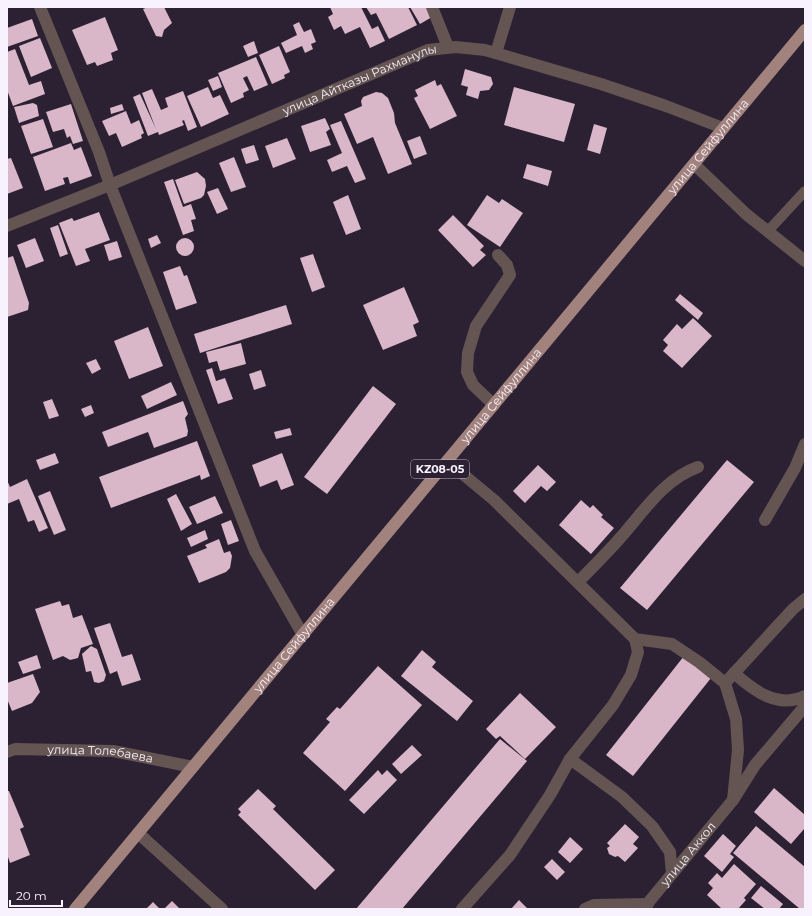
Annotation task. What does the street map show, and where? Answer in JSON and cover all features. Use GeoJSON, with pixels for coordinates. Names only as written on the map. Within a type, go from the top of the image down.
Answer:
{"type":"FeatureCollection","features":[{"type":"Feature","properties":{"kind":"main road","name":"улица Сейфуллина"},"geometry":{"type":"LineString","coordinates":[[75,909],[805,30]]}},
{"type":"Feature","properties":{"kind":"street"},"geometry":{"type":"LineString","coordinates":[[40,7],[99,152],[110,185],[255,551],[303,635]]}},
{"type":"Feature","properties":{"kind":"street"},"geometry":{"type":"LineString","coordinates":[[432,7],[448,48]]}},
{"type":"Feature","properties":{"kind":"street"},"geometry":{"type":"LineString","coordinates":[[496,53],[510,7]]}},
{"type":"Feature","properties":{"kind":"street","name":"улица Айтказы Рахманулы"},"geometry":{"type":"LineString","coordinates":[[7,226],[110,185],[428,50],[448,48],[485,50],[608,86],[723,128]]}},
{"type":"Feature","properties":{"kind":"street"},"geometry":{"type":"LineString","coordinates":[[694,164],[746,214],[805,261]]}},
{"type":"Feature","properties":{"kind":"street"},"geometry":{"type":"LineString","coordinates":[[494,405],[473,385],[467,372],[468,353],[476,326],[510,275],[507,265],[498,255]]}},
{"type":"Feature","properties":{"kind":"street"},"geometry":{"type":"LineString","coordinates":[[765,520],[795,468],[805,444]]}},
{"type":"Feature","properties":{"kind":"street"},"geometry":{"type":"LineString","coordinates":[[447,461],[494,500],[578,582],[635,639],[638,652],[631,675],[613,705],[570,759],[550,795],[510,855],[462,909]]}},
{"type":"Feature","properties":{"kind":"street"},"geometry":{"type":"LineString","coordinates":[[578,582],[666,487],[682,473],[698,466]]}},
{"type":"Feature","properties":{"kind":"street"},"geometry":{"type":"LineString","coordinates":[[725,683],[793,609],[805,599]]}},
{"type":"Feature","properties":{"kind":"street"},"geometry":{"type":"LineString","coordinates":[[635,639],[672,644],[700,662],[725,683],[736,719],[738,750],[733,800]]}},
{"type":"Feature","properties":{"kind":"street"},"geometry":{"type":"LineString","coordinates":[[734,673],[753,690],[775,700],[798,699],[805,696]]}},
{"type":"Feature","properties":{"kind":"street","name":"улица Аккол"},"geometry":{"type":"LineString","coordinates":[[645,906],[733,800],[755,765],[805,706]]}},
{"type":"Feature","properties":{"kind":"street","name":"улица Толебаева"},"geometry":{"type":"LineString","coordinates":[[7,752],[15,749],[113,751],[193,767]]}},
{"type":"Feature","properties":{"kind":"street"},"geometry":{"type":"LineString","coordinates":[[570,759],[622,797],[652,826],[670,852],[672,874]]}},
{"type":"Feature","properties":{"kind":"street"},"geometry":{"type":"LineString","coordinates":[[138,833],[222,909]]}},
{"type":"Feature","properties":{"kind":"street"},"geometry":{"type":"LineString","coordinates":[[585,909],[594,905],[645,906]]}},
{"type":"Feature","properties":{"kind":"lane"},"geometry":{"type":"LineString","coordinates":[[768,231],[805,191]]}},
{"type":"Feature","properties":{"kind":"building"},"geometry":{"type":"Polygon","coordinates":[[[148,7],[164,7],[172,23],[164,30],[162,37],[156,36],[143,9],[148,7]]]}},
{"type":"Feature","properties":{"kind":"building"},"geometry":{"type":"Polygon","coordinates":[[[330,7],[361,7],[372,29],[378,26],[385,41],[370,48],[360,27],[345,34],[341,26],[334,30],[328,17],[333,14],[330,7]]]}},
{"type":"Feature","properties":{"kind":"building"},"geometry":{"type":"Polygon","coordinates":[[[366,7],[408,7],[417,25],[389,39],[376,13],[371,15],[366,7]]]}},
{"type":"Feature","properties":{"kind":"building"},"geometry":{"type":"Polygon","coordinates":[[[410,7],[427,7],[432,17],[420,24],[410,7]]]}},
{"type":"Feature","properties":{"kind":"building"},"geometry":{"type":"Polygon","coordinates":[[[105,17],[118,50],[111,53],[113,60],[97,66],[95,62],[87,65],[72,30],[105,17]]]}},
{"type":"Feature","properties":{"kind":"building"},"geometry":{"type":"Polygon","coordinates":[[[32,19],[38,36],[7,47],[7,28],[32,19]]]}},
{"type":"Feature","properties":{"kind":"building"},"geometry":{"type":"Polygon","coordinates":[[[299,22],[304,32],[311,29],[316,42],[311,44],[313,49],[305,53],[302,46],[286,53],[281,43],[297,35],[293,25],[299,22]]]}},
{"type":"Feature","properties":{"kind":"building"},"geometry":{"type":"Polygon","coordinates":[[[40,38],[52,68],[31,77],[19,46],[40,38]]]}},
{"type":"Feature","properties":{"kind":"building"},"geometry":{"type":"Polygon","coordinates":[[[254,41],[258,53],[248,57],[243,46],[254,41]]]}},
{"type":"Feature","properties":{"kind":"building"},"geometry":{"type":"Polygon","coordinates":[[[279,46],[290,72],[284,75],[285,78],[272,84],[259,55],[279,46]]]}},
{"type":"Feature","properties":{"kind":"building"},"geometry":{"type":"Polygon","coordinates":[[[15,49],[29,85],[41,81],[45,94],[13,106],[7,90],[7,52],[15,49]]]}},
{"type":"Feature","properties":{"kind":"building"},"geometry":{"type":"Polygon","coordinates":[[[256,57],[268,85],[254,91],[247,76],[243,78],[249,90],[243,93],[244,97],[231,103],[218,73],[256,57]]]}},
{"type":"Feature","properties":{"kind":"building"},"geometry":{"type":"Polygon","coordinates":[[[465,69],[491,77],[493,84],[489,90],[480,91],[478,99],[466,95],[468,87],[461,85],[465,69]]]}},
{"type":"Feature","properties":{"kind":"building"},"geometry":{"type":"Polygon","coordinates":[[[218,76],[222,87],[213,91],[208,80],[218,76]]]}},
{"type":"Feature","properties":{"kind":"building"},"geometry":{"type":"Polygon","coordinates":[[[435,80],[437,86],[441,84],[457,116],[430,129],[414,98],[418,96],[415,90],[435,80]]]}},
{"type":"Feature","properties":{"kind":"building"},"geometry":{"type":"Polygon","coordinates":[[[208,87],[213,98],[220,95],[229,114],[201,127],[187,96],[208,87]]]}},
{"type":"Feature","properties":{"kind":"building"},"geometry":{"type":"Polygon","coordinates":[[[514,87],[575,104],[564,142],[504,125],[514,87]]]}},
{"type":"Feature","properties":{"kind":"building"},"geometry":{"type":"Polygon","coordinates":[[[152,89],[161,110],[168,107],[165,98],[183,91],[197,127],[188,131],[184,120],[182,121],[184,125],[159,135],[158,132],[148,136],[133,97],[140,94],[156,129],[142,93],[152,89]]]}},
{"type":"Feature","properties":{"kind":"building"},"geometry":{"type":"Polygon","coordinates":[[[376,92],[382,93],[388,98],[394,113],[395,123],[412,164],[388,174],[373,137],[357,144],[344,114],[362,106],[361,101],[363,97],[376,92]]]}},
{"type":"Feature","properties":{"kind":"building"},"geometry":{"type":"Polygon","coordinates":[[[33,103],[37,105],[39,116],[19,123],[14,107],[33,103]]]}},
{"type":"Feature","properties":{"kind":"building"},"geometry":{"type":"Polygon","coordinates":[[[71,104],[83,141],[73,144],[70,136],[67,138],[64,129],[53,132],[46,112],[71,104]]]}},
{"type":"Feature","properties":{"kind":"building"},"geometry":{"type":"Polygon","coordinates":[[[122,104],[124,110],[111,114],[110,108],[122,104]]]}},
{"type":"Feature","properties":{"kind":"building"},"geometry":{"type":"Polygon","coordinates":[[[126,111],[131,124],[139,120],[144,133],[141,135],[142,138],[122,147],[116,133],[109,136],[102,121],[126,111]]]}},
{"type":"Feature","properties":{"kind":"building"},"geometry":{"type":"Polygon","coordinates":[[[325,118],[330,129],[326,132],[331,145],[310,152],[301,126],[325,118]]]}},
{"type":"Feature","properties":{"kind":"building"},"geometry":{"type":"Polygon","coordinates":[[[43,119],[53,147],[31,154],[21,126],[43,119]]]}},
{"type":"Feature","properties":{"kind":"building"},"geometry":{"type":"Polygon","coordinates":[[[341,121],[366,179],[355,183],[347,166],[332,172],[327,160],[342,153],[330,125],[341,121]]]}},
{"type":"Feature","properties":{"kind":"building"},"geometry":{"type":"Polygon","coordinates":[[[594,124],[607,128],[600,154],[587,150],[594,124]]]}},
{"type":"Feature","properties":{"kind":"building"},"geometry":{"type":"Polygon","coordinates":[[[420,136],[427,154],[414,159],[407,141],[420,136]]]}},
{"type":"Feature","properties":{"kind":"building"},"geometry":{"type":"Polygon","coordinates":[[[287,138],[296,159],[273,168],[265,146],[287,138]]]}},
{"type":"Feature","properties":{"kind":"building"},"geometry":{"type":"Polygon","coordinates":[[[71,143],[74,150],[81,147],[92,176],[70,184],[68,177],[63,178],[65,184],[45,191],[33,157],[71,143]]]}},
{"type":"Feature","properties":{"kind":"building"},"geometry":{"type":"Polygon","coordinates":[[[254,145],[259,160],[246,164],[241,149],[254,145]]]}},
{"type":"Feature","properties":{"kind":"building"},"geometry":{"type":"Polygon","coordinates":[[[234,157],[246,187],[231,192],[219,163],[234,157]]]}},
{"type":"Feature","properties":{"kind":"building"},"geometry":{"type":"Polygon","coordinates":[[[11,158],[23,188],[7,194],[7,159],[11,158]]]}},
{"type":"Feature","properties":{"kind":"building"},"geometry":{"type":"Polygon","coordinates":[[[527,164],[552,171],[548,186],[523,178],[527,164]]]}},
{"type":"Feature","properties":{"kind":"building"},"geometry":{"type":"Polygon","coordinates":[[[197,172],[205,179],[206,186],[204,195],[201,198],[184,204],[175,180],[197,172]]]}},
{"type":"Feature","properties":{"kind":"building"},"geometry":{"type":"Polygon","coordinates":[[[173,179],[183,207],[191,204],[196,219],[191,220],[194,231],[183,235],[164,182],[173,179]]]}},
{"type":"Feature","properties":{"kind":"building"},"geometry":{"type":"Polygon","coordinates":[[[218,188],[228,209],[217,214],[207,192],[218,188]]]}},
{"type":"Feature","properties":{"kind":"building"},"geometry":{"type":"Polygon","coordinates":[[[348,195],[361,229],[346,235],[333,202],[348,195]]]}},
{"type":"Feature","properties":{"kind":"building"},"geometry":{"type":"Polygon","coordinates":[[[487,195],[499,203],[502,199],[523,213],[500,247],[467,225],[487,195]]]}},
{"type":"Feature","properties":{"kind":"building"},"geometry":{"type":"Polygon","coordinates":[[[99,212],[110,240],[85,249],[90,261],[76,266],[59,223],[72,218],[74,221],[99,212]]]}},
{"type":"Feature","properties":{"kind":"building"},"geometry":{"type":"Polygon","coordinates":[[[453,215],[484,246],[480,250],[486,255],[473,267],[438,230],[453,215]]]}},
{"type":"Feature","properties":{"kind":"building"},"geometry":{"type":"Polygon","coordinates":[[[58,225],[68,254],[60,257],[50,228],[58,225]]]}},
{"type":"Feature","properties":{"kind":"building"},"geometry":{"type":"Polygon","coordinates":[[[157,235],[161,243],[151,248],[148,239],[157,235]]]}},
{"type":"Feature","properties":{"kind":"building"},"geometry":{"type":"Polygon","coordinates":[[[35,238],[44,261],[26,268],[17,245],[35,238]]]}},
{"type":"Feature","properties":{"kind":"building"},"geometry":{"type":"Polygon","coordinates":[[[181,238],[189,238],[194,243],[192,254],[189,256],[181,256],[176,251],[176,243],[181,238]]]}},
{"type":"Feature","properties":{"kind":"building"},"geometry":{"type":"Polygon","coordinates":[[[117,241],[122,257],[109,261],[104,245],[117,241]]]}},
{"type":"Feature","properties":{"kind":"building"},"geometry":{"type":"Polygon","coordinates":[[[313,254],[325,287],[312,292],[300,258],[313,254]]]}},
{"type":"Feature","properties":{"kind":"building"},"geometry":{"type":"Polygon","coordinates":[[[13,256],[29,303],[28,310],[7,317],[7,258],[13,256]]]}},
{"type":"Feature","properties":{"kind":"building"},"geometry":{"type":"Polygon","coordinates":[[[180,266],[184,276],[187,275],[197,303],[176,310],[163,272],[180,266]]]}},
{"type":"Feature","properties":{"kind":"building"},"geometry":{"type":"Polygon","coordinates":[[[404,287],[419,322],[413,325],[417,336],[383,350],[363,305],[404,287]]]}},
{"type":"Feature","properties":{"kind":"building"},"geometry":{"type":"Polygon","coordinates":[[[680,294],[703,313],[698,320],[675,300],[680,294]]]}},
{"type":"Feature","properties":{"kind":"building"},"geometry":{"type":"Polygon","coordinates":[[[286,305],[292,324],[200,353],[194,334],[286,305]]]}},
{"type":"Feature","properties":{"kind":"building"},"geometry":{"type":"Polygon","coordinates":[[[693,318],[712,336],[682,368],[663,351],[668,345],[663,340],[677,324],[682,329],[693,318]]]}},
{"type":"Feature","properties":{"kind":"building"},"geometry":{"type":"Polygon","coordinates":[[[148,327],[163,366],[129,379],[114,341],[148,327]]]}},
{"type":"Feature","properties":{"kind":"building"},"geometry":{"type":"Polygon","coordinates":[[[241,343],[246,364],[220,371],[217,361],[209,363],[206,352],[241,343]]]}},
{"type":"Feature","properties":{"kind":"building"},"geometry":{"type":"Polygon","coordinates":[[[96,359],[101,369],[92,374],[86,363],[96,359]]]}},
{"type":"Feature","properties":{"kind":"building"},"geometry":{"type":"Polygon","coordinates":[[[212,368],[216,381],[225,378],[233,399],[218,404],[206,370],[212,368]]]}},
{"type":"Feature","properties":{"kind":"building"},"geometry":{"type":"Polygon","coordinates":[[[261,370],[266,386],[254,390],[249,374],[261,370]]]}},
{"type":"Feature","properties":{"kind":"building"},"geometry":{"type":"Polygon","coordinates":[[[171,382],[177,395],[147,409],[141,396],[171,382]]]}},
{"type":"Feature","properties":{"kind":"building"},"geometry":{"type":"Polygon","coordinates":[[[373,386],[396,404],[327,494],[304,477],[373,386]]]}},
{"type":"Feature","properties":{"kind":"building"},"geometry":{"type":"Polygon","coordinates":[[[52,399],[59,416],[49,419],[43,402],[52,399]]]}},
{"type":"Feature","properties":{"kind":"building"},"geometry":{"type":"Polygon","coordinates":[[[183,401],[188,414],[185,418],[188,431],[187,436],[154,448],[148,432],[108,447],[102,432],[183,401]]]}},
{"type":"Feature","properties":{"kind":"building"},"geometry":{"type":"Polygon","coordinates":[[[91,405],[94,413],[85,417],[81,409],[91,405]]]}},
{"type":"Feature","properties":{"kind":"building"},"geometry":{"type":"Polygon","coordinates":[[[290,428],[292,435],[276,439],[274,432],[290,428]]]}},
{"type":"Feature","properties":{"kind":"building"},"geometry":{"type":"Polygon","coordinates":[[[197,441],[210,476],[201,480],[200,475],[111,508],[99,477],[197,441]]]}},
{"type":"Feature","properties":{"kind":"building"},"geometry":{"type":"Polygon","coordinates":[[[55,453],[59,463],[40,470],[36,460],[55,453]]]}},
{"type":"Feature","properties":{"kind":"building"},"geometry":{"type":"Polygon","coordinates":[[[282,453],[294,485],[281,490],[277,480],[260,487],[252,465],[282,453]]]}},
{"type":"Feature","properties":{"kind":"building"},"geometry":{"type":"Polygon","coordinates":[[[727,460],[754,482],[647,610],[620,588],[727,460]]]}},
{"type":"Feature","properties":{"kind":"building"},"geometry":{"type":"Polygon","coordinates":[[[538,465],[556,482],[547,491],[541,486],[525,503],[513,491],[538,465]]]}},
{"type":"Feature","properties":{"kind":"building"},"geometry":{"type":"Polygon","coordinates":[[[27,479],[48,528],[39,532],[34,520],[28,522],[19,499],[7,504],[7,480],[10,487],[27,479]]]}},
{"type":"Feature","properties":{"kind":"building"},"geometry":{"type":"Polygon","coordinates":[[[50,491],[66,530],[54,535],[38,496],[50,491]]]}},
{"type":"Feature","properties":{"kind":"building"},"geometry":{"type":"Polygon","coordinates":[[[176,494],[192,524],[181,531],[167,499],[176,494]]]}},
{"type":"Feature","properties":{"kind":"building"},"geometry":{"type":"Polygon","coordinates":[[[215,496],[223,513],[197,524],[189,507],[215,496]]]}},
{"type":"Feature","properties":{"kind":"building"},"geometry":{"type":"Polygon","coordinates":[[[581,500],[590,508],[593,505],[603,515],[601,517],[614,528],[591,554],[559,525],[581,500]]]}},
{"type":"Feature","properties":{"kind":"building"},"geometry":{"type":"Polygon","coordinates":[[[231,520],[239,541],[228,545],[221,524],[231,520]]]}},
{"type":"Feature","properties":{"kind":"building"},"geometry":{"type":"Polygon","coordinates":[[[205,530],[208,539],[191,547],[187,538],[205,530]]]}},
{"type":"Feature","properties":{"kind":"building"},"geometry":{"type":"Polygon","coordinates":[[[219,539],[224,553],[230,551],[232,556],[230,568],[226,572],[199,583],[187,556],[207,548],[205,545],[219,539]]]}},
{"type":"Feature","properties":{"kind":"building"},"geometry":{"type":"Polygon","coordinates":[[[60,601],[62,606],[69,604],[73,618],[82,615],[93,644],[81,648],[78,658],[70,660],[63,656],[53,660],[35,609],[60,601]]]}},
{"type":"Feature","properties":{"kind":"building"},"geometry":{"type":"Polygon","coordinates":[[[110,623],[122,657],[132,654],[141,680],[122,686],[117,671],[110,674],[94,628],[110,623]]]}},
{"type":"Feature","properties":{"kind":"building"},"geometry":{"type":"Polygon","coordinates":[[[91,646],[97,649],[106,675],[104,681],[99,683],[94,682],[91,671],[86,672],[82,654],[91,646]]]}},
{"type":"Feature","properties":{"kind":"building"},"geometry":{"type":"Polygon","coordinates":[[[422,650],[436,662],[432,667],[473,701],[457,721],[401,676],[422,650]]]}},
{"type":"Feature","properties":{"kind":"building"},"geometry":{"type":"Polygon","coordinates":[[[37,655],[41,668],[23,674],[18,662],[37,655]]]}},
{"type":"Feature","properties":{"kind":"building"},"geometry":{"type":"Polygon","coordinates":[[[684,656],[711,678],[633,776],[606,755],[684,656]]]}},
{"type":"Feature","properties":{"kind":"building"},"geometry":{"type":"Polygon","coordinates":[[[378,666],[422,705],[345,791],[303,753],[330,722],[326,719],[337,707],[340,709],[378,666]]]}},
{"type":"Feature","properties":{"kind":"building"},"geometry":{"type":"Polygon","coordinates":[[[33,674],[40,692],[32,703],[12,711],[7,699],[7,683],[33,674]]]}},
{"type":"Feature","properties":{"kind":"building"},"geometry":{"type":"Polygon","coordinates":[[[520,693],[556,727],[525,759],[500,736],[496,739],[486,729],[520,693]]]}},
{"type":"Feature","properties":{"kind":"building"},"geometry":{"type":"Polygon","coordinates":[[[500,739],[527,761],[402,909],[356,909],[500,739]]]}},
{"type":"Feature","properties":{"kind":"building"},"geometry":{"type":"Polygon","coordinates":[[[412,745],[422,755],[401,774],[392,764],[412,745]]]}},
{"type":"Feature","properties":{"kind":"building"},"geometry":{"type":"Polygon","coordinates":[[[378,770],[382,775],[387,770],[397,780],[364,814],[349,800],[378,770]]]}},
{"type":"Feature","properties":{"kind":"building"},"geometry":{"type":"Polygon","coordinates":[[[774,788],[805,815],[805,828],[791,844],[754,812],[774,788]]]}},
{"type":"Feature","properties":{"kind":"building"},"geometry":{"type":"Polygon","coordinates":[[[258,789],[276,806],[273,809],[335,870],[315,890],[238,815],[241,812],[238,809],[258,789]]]}},
{"type":"Feature","properties":{"kind":"building"},"geometry":{"type":"Polygon","coordinates":[[[7,791],[9,791],[24,827],[20,829],[30,855],[10,863],[7,854],[7,791]]]}},
{"type":"Feature","properties":{"kind":"building"},"geometry":{"type":"Polygon","coordinates":[[[625,824],[639,837],[633,844],[638,848],[625,862],[618,856],[615,857],[609,854],[607,848],[610,846],[607,843],[625,824]]]}},
{"type":"Feature","properties":{"kind":"building"},"geometry":{"type":"Polygon","coordinates":[[[756,826],[805,867],[805,909],[800,909],[733,853],[756,826]]]}},
{"type":"Feature","properties":{"kind":"building"},"geometry":{"type":"Polygon","coordinates":[[[723,834],[736,846],[730,854],[734,857],[722,872],[704,856],[723,834]]]}},
{"type":"Feature","properties":{"kind":"building"},"geometry":{"type":"Polygon","coordinates":[[[570,837],[583,849],[570,863],[558,852],[570,837]]]}},
{"type":"Feature","properties":{"kind":"building"},"geometry":{"type":"Polygon","coordinates":[[[552,859],[565,872],[557,880],[544,867],[552,859]]]}},
{"type":"Feature","properties":{"kind":"building"},"geometry":{"type":"Polygon","coordinates":[[[734,864],[756,884],[744,898],[746,900],[738,909],[722,909],[707,895],[713,888],[708,883],[717,873],[722,878],[734,864]]]}},
{"type":"Feature","properties":{"kind":"building"},"geometry":{"type":"Polygon","coordinates":[[[761,886],[783,904],[779,909],[765,909],[751,898],[761,886]]]}},
{"type":"Feature","properties":{"kind":"building"},"geometry":{"type":"Polygon","coordinates":[[[519,900],[528,909],[511,909],[519,900]]]}},
{"type":"Feature","properties":{"kind":"building"},"geometry":{"type":"Polygon","coordinates":[[[172,901],[180,909],[164,909],[172,901]]]}},
{"type":"Feature","properties":{"kind":"building"},"geometry":{"type":"Polygon","coordinates":[[[153,902],[160,909],[146,909],[153,902]]]}}]}
